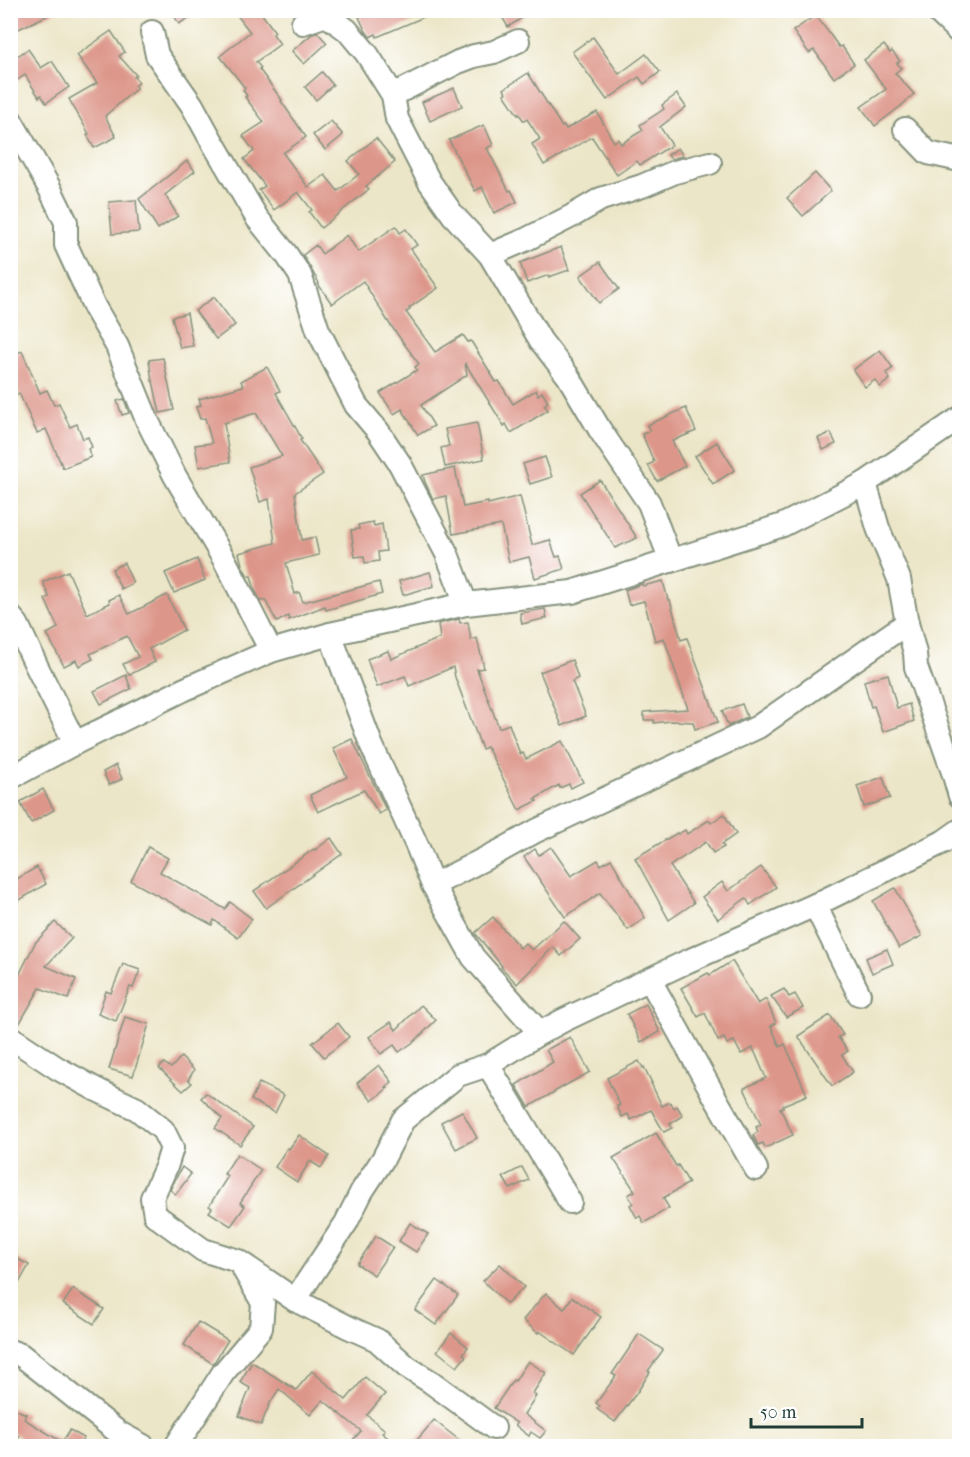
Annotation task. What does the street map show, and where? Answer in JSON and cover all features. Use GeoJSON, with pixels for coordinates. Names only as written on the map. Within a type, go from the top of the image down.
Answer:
{"type":"FeatureCollection","features":[{"type":"Feature","properties":{"kind":"street"},"geometry":{"type":"LineString","coordinates":[[936,10],[960,33]]}},
{"type":"Feature","properties":{"kind":"street"},"geometry":{"type":"LineString","coordinates":[[303,23],[326,15],[347,30],[367,54],[393,95],[397,119],[429,181],[453,215],[490,255],[541,341],[568,376],[600,430],[649,503],[671,561]]}},
{"type":"Feature","properties":{"kind":"street"},"geometry":{"type":"LineString","coordinates":[[152,32],[157,55],[192,105],[257,218],[300,274],[318,330],[356,405],[378,431],[400,464],[447,554],[466,603]]}},
{"type":"Feature","properties":{"kind":"street"},"geometry":{"type":"LineString","coordinates":[[393,95],[458,62],[494,52],[518,41]]}},
{"type":"Feature","properties":{"kind":"street"},"geometry":{"type":"LineString","coordinates":[[10,119],[66,222],[66,245],[95,308],[117,346],[147,420],[175,476],[225,561],[271,651]]}},
{"type":"Feature","properties":{"kind":"street"},"geometry":{"type":"LineString","coordinates":[[905,129],[928,153],[960,160]]}},
{"type":"Feature","properties":{"kind":"street"},"geometry":{"type":"LineString","coordinates":[[490,255],[525,240],[602,200],[675,172],[710,163]]}},
{"type":"Feature","properties":{"kind":"street"},"geometry":{"type":"LineString","coordinates":[[10,778],[183,690],[271,651],[330,634],[466,603],[572,592],[783,525],[865,483],[960,418]]}},
{"type":"Feature","properties":{"kind":"street"},"geometry":{"type":"LineString","coordinates":[[865,483],[878,528],[899,579],[915,653],[916,668],[960,796]]}},
{"type":"Feature","properties":{"kind":"street"},"geometry":{"type":"LineString","coordinates":[[10,616],[17,624],[75,743]]}},
{"type":"Feature","properties":{"kind":"street"},"geometry":{"type":"LineString","coordinates":[[433,885],[536,831],[758,728],[907,623]]}},
{"type":"Feature","properties":{"kind":"street"},"geometry":{"type":"LineString","coordinates":[[330,634],[371,744],[433,885],[473,957],[540,1033]]}},
{"type":"Feature","properties":{"kind":"street"},"geometry":{"type":"LineString","coordinates":[[295,1300],[346,1223],[403,1120],[458,1075],[488,1065],[540,1033],[716,949],[816,905],[943,843],[960,830]]}},
{"type":"Feature","properties":{"kind":"street"},"geometry":{"type":"LineString","coordinates":[[816,905],[858,994]]}},
{"type":"Feature","properties":{"kind":"street"},"geometry":{"type":"LineString","coordinates":[[650,980],[756,1169]]}},
{"type":"Feature","properties":{"kind":"street"},"geometry":{"type":"LineString","coordinates":[[10,1037],[57,1068],[137,1109],[163,1130],[172,1148],[152,1198],[155,1215],[203,1250],[238,1262],[295,1300],[377,1340],[407,1367],[494,1428]]}},
{"type":"Feature","properties":{"kind":"street"},"geometry":{"type":"LineString","coordinates":[[488,1065],[570,1202]]}},
{"type":"Feature","properties":{"kind":"street"},"geometry":{"type":"LineString","coordinates":[[176,1446],[224,1373],[261,1328],[263,1304],[238,1262]]}},
{"type":"Feature","properties":{"kind":"street"},"geometry":{"type":"LineString","coordinates":[[10,1351],[21,1355],[119,1433],[143,1446]]}},
{"type":"Feature","properties":{"kind":"building"},"geometry":{"type":"Polygon","coordinates":[[[10,10],[59,10],[10,33],[10,10]]]}},
{"type":"Feature","properties":{"kind":"building"},"geometry":{"type":"Polygon","coordinates":[[[171,10],[201,10],[179,24],[171,10]]]}},
{"type":"Feature","properties":{"kind":"building"},"geometry":{"type":"Polygon","coordinates":[[[233,10],[259,10],[275,32],[273,34],[280,44],[256,62],[306,137],[283,153],[308,187],[325,175],[338,191],[359,174],[348,161],[376,138],[395,162],[366,186],[369,189],[321,228],[309,212],[312,210],[298,192],[274,210],[259,190],[265,186],[244,159],[254,151],[243,136],[264,122],[245,97],[247,96],[243,90],[245,88],[220,56],[250,32],[233,10]]]}},
{"type":"Feature","properties":{"kind":"building"},"geometry":{"type":"Polygon","coordinates":[[[372,10],[438,11],[377,37],[376,34],[370,37],[359,17],[372,10]]]}},
{"type":"Feature","properties":{"kind":"building"},"geometry":{"type":"Polygon","coordinates":[[[498,10],[517,10],[522,18],[508,27],[498,10]]]}},
{"type":"Feature","properties":{"kind":"building"},"geometry":{"type":"Polygon","coordinates":[[[816,15],[854,64],[834,78],[814,50],[809,53],[793,31],[816,15]]]}},
{"type":"Feature","properties":{"kind":"building"},"geometry":{"type":"Polygon","coordinates":[[[111,31],[125,52],[119,56],[136,75],[134,77],[139,82],[135,86],[137,88],[105,116],[116,137],[94,148],[87,135],[89,134],[69,99],[97,83],[77,55],[111,31]]]}},
{"type":"Feature","properties":{"kind":"building"},"geometry":{"type":"Polygon","coordinates":[[[317,32],[327,43],[304,64],[292,51],[317,32]]]}},
{"type":"Feature","properties":{"kind":"building"},"geometry":{"type":"Polygon","coordinates":[[[593,37],[619,74],[646,54],[660,72],[644,84],[639,77],[607,100],[572,52],[593,37]]]}},
{"type":"Feature","properties":{"kind":"building"},"geometry":{"type":"Polygon","coordinates":[[[884,45],[900,61],[897,63],[901,68],[895,73],[914,94],[875,126],[861,107],[886,89],[864,60],[884,45]]]}},
{"type":"Feature","properties":{"kind":"building"},"geometry":{"type":"Polygon","coordinates":[[[28,49],[41,68],[52,61],[69,87],[46,103],[41,95],[39,97],[25,75],[10,85],[10,61],[28,49]]]}},
{"type":"Feature","properties":{"kind":"building"},"geometry":{"type":"Polygon","coordinates":[[[322,72],[333,85],[316,100],[305,87],[322,72]]]}},
{"type":"Feature","properties":{"kind":"building"},"geometry":{"type":"Polygon","coordinates":[[[528,73],[562,127],[566,129],[597,112],[614,142],[618,139],[621,144],[643,130],[640,125],[664,109],[662,105],[677,94],[686,107],[660,127],[672,145],[640,165],[637,161],[617,175],[592,137],[544,165],[532,144],[540,139],[527,119],[524,121],[518,115],[504,94],[506,93],[504,89],[528,73]]]}},
{"type":"Feature","properties":{"kind":"building"},"geometry":{"type":"Polygon","coordinates":[[[454,88],[462,106],[430,121],[422,102],[454,88]]]}},
{"type":"Feature","properties":{"kind":"building"},"geometry":{"type":"Polygon","coordinates":[[[331,121],[343,135],[325,150],[313,135],[331,121]]]}},
{"type":"Feature","properties":{"kind":"building"},"geometry":{"type":"Polygon","coordinates":[[[484,125],[493,145],[487,148],[517,202],[494,213],[482,187],[475,191],[449,140],[484,125]]]}},
{"type":"Feature","properties":{"kind":"building"},"geometry":{"type":"Polygon","coordinates":[[[678,148],[683,156],[671,159],[668,155],[678,148]]]}},
{"type":"Feature","properties":{"kind":"building"},"geometry":{"type":"Polygon","coordinates":[[[187,161],[195,171],[165,195],[178,216],[158,229],[139,199],[187,161]]]}},
{"type":"Feature","properties":{"kind":"building"},"geometry":{"type":"Polygon","coordinates":[[[815,173],[831,191],[803,216],[787,198],[815,173]]]}},
{"type":"Feature","properties":{"kind":"building"},"geometry":{"type":"Polygon","coordinates":[[[136,200],[139,232],[112,234],[109,202],[136,200]]]}},
{"type":"Feature","properties":{"kind":"building"},"geometry":{"type":"Polygon","coordinates":[[[396,226],[400,233],[406,229],[417,245],[411,249],[438,288],[406,312],[435,352],[463,335],[468,342],[471,341],[496,382],[499,381],[513,404],[536,390],[538,395],[542,392],[548,402],[544,405],[548,410],[511,433],[506,424],[504,426],[465,363],[467,375],[421,405],[434,426],[418,435],[402,409],[394,414],[380,393],[417,370],[415,367],[419,364],[389,323],[363,281],[332,304],[318,284],[303,255],[316,245],[322,254],[347,235],[358,252],[396,226]]]}},
{"type":"Feature","properties":{"kind":"building"},"geometry":{"type":"Polygon","coordinates":[[[561,247],[569,270],[527,283],[520,263],[561,247]]]}},
{"type":"Feature","properties":{"kind":"building"},"geometry":{"type":"Polygon","coordinates":[[[600,262],[619,289],[599,303],[580,276],[600,262]]]}},
{"type":"Feature","properties":{"kind":"building"},"geometry":{"type":"Polygon","coordinates":[[[214,297],[235,325],[216,339],[195,311],[214,297]]]}},
{"type":"Feature","properties":{"kind":"building"},"geometry":{"type":"Polygon","coordinates":[[[187,313],[193,346],[180,348],[172,317],[187,313]]]}},
{"type":"Feature","properties":{"kind":"building"},"geometry":{"type":"Polygon","coordinates":[[[880,350],[893,368],[886,373],[890,379],[880,387],[875,380],[865,387],[853,370],[880,350]]]}},
{"type":"Feature","properties":{"kind":"building"},"geometry":{"type":"Polygon","coordinates":[[[22,351],[40,393],[47,390],[54,405],[59,403],[70,427],[77,424],[83,439],[88,437],[92,447],[88,449],[91,457],[63,468],[46,429],[37,433],[19,393],[16,395],[10,382],[10,356],[22,351]]]}},
{"type":"Feature","properties":{"kind":"building"},"geometry":{"type":"Polygon","coordinates":[[[163,358],[174,410],[160,413],[149,360],[163,358]]]}},
{"type":"Feature","properties":{"kind":"building"},"geometry":{"type":"Polygon","coordinates":[[[267,367],[280,391],[276,393],[302,439],[300,440],[323,474],[295,493],[302,540],[315,537],[319,555],[286,563],[295,594],[299,592],[303,602],[379,582],[382,594],[326,610],[325,606],[289,620],[288,616],[277,622],[265,600],[261,601],[251,576],[248,576],[242,565],[239,553],[275,543],[269,499],[260,502],[249,467],[282,456],[256,413],[224,423],[230,462],[199,467],[195,445],[212,443],[205,418],[200,419],[196,407],[201,405],[199,399],[243,386],[241,381],[267,367]]]}},
{"type":"Feature","properties":{"kind":"building"},"geometry":{"type":"Polygon","coordinates":[[[124,399],[129,413],[122,415],[117,401],[124,399]]]}},
{"type":"Feature","properties":{"kind":"building"},"geometry":{"type":"Polygon","coordinates":[[[686,408],[696,431],[672,441],[685,466],[657,481],[648,465],[654,462],[642,434],[650,431],[647,425],[686,408]]]}},
{"type":"Feature","properties":{"kind":"building"},"geometry":{"type":"Polygon","coordinates":[[[477,423],[484,459],[445,467],[441,448],[449,446],[445,429],[477,423]]]}},
{"type":"Feature","properties":{"kind":"building"},"geometry":{"type":"Polygon","coordinates":[[[831,433],[836,444],[823,450],[818,438],[831,433]]]}},
{"type":"Feature","properties":{"kind":"building"},"geometry":{"type":"Polygon","coordinates":[[[717,442],[735,470],[713,484],[695,456],[717,442]]]}},
{"type":"Feature","properties":{"kind":"building"},"geometry":{"type":"Polygon","coordinates":[[[545,457],[552,477],[530,484],[523,464],[545,457]]]}},
{"type":"Feature","properties":{"kind":"building"},"geometry":{"type":"Polygon","coordinates":[[[455,468],[463,507],[520,496],[532,545],[550,540],[556,557],[560,556],[564,569],[535,578],[529,557],[509,562],[501,525],[453,534],[446,496],[433,499],[423,475],[455,468]]]}},
{"type":"Feature","properties":{"kind":"building"},"geometry":{"type":"Polygon","coordinates":[[[600,480],[637,538],[615,548],[580,493],[600,480]]]}},
{"type":"Feature","properties":{"kind":"building"},"geometry":{"type":"Polygon","coordinates":[[[373,522],[374,526],[382,524],[386,551],[378,552],[379,561],[365,563],[364,556],[355,557],[351,530],[359,529],[358,525],[373,522]]]}},
{"type":"Feature","properties":{"kind":"building"},"geometry":{"type":"Polygon","coordinates":[[[197,559],[205,580],[174,593],[165,573],[197,559]]]}},
{"type":"Feature","properties":{"kind":"building"},"geometry":{"type":"Polygon","coordinates":[[[124,563],[133,583],[121,589],[112,569],[124,563]]]}},
{"type":"Feature","properties":{"kind":"building"},"geometry":{"type":"Polygon","coordinates":[[[68,571],[87,614],[110,603],[109,600],[119,595],[129,614],[167,595],[184,630],[149,649],[155,662],[129,675],[123,664],[138,657],[127,636],[90,654],[93,659],[79,666],[76,660],[64,666],[47,634],[58,628],[45,599],[49,597],[43,582],[68,571]]]}},
{"type":"Feature","properties":{"kind":"building"},"geometry":{"type":"Polygon","coordinates":[[[430,572],[434,586],[403,595],[399,581],[430,572]]]}},
{"type":"Feature","properties":{"kind":"building"},"geometry":{"type":"Polygon","coordinates":[[[663,581],[681,640],[687,638],[718,722],[695,729],[693,722],[654,723],[654,720],[644,720],[644,712],[688,709],[664,638],[655,641],[644,601],[629,605],[625,590],[642,584],[643,586],[663,581]]]}},
{"type":"Feature","properties":{"kind":"building"},"geometry":{"type":"Polygon","coordinates":[[[545,609],[547,618],[522,624],[520,613],[545,609]]]}},
{"type":"Feature","properties":{"kind":"building"},"geometry":{"type":"Polygon","coordinates":[[[459,619],[460,623],[468,622],[471,640],[477,638],[484,668],[477,669],[499,728],[509,724],[520,754],[523,753],[526,759],[562,741],[583,782],[571,788],[569,784],[560,788],[559,785],[535,799],[537,801],[519,810],[487,747],[482,749],[453,667],[409,686],[405,676],[377,687],[367,659],[388,651],[391,659],[440,638],[438,624],[459,619]]]}},
{"type":"Feature","properties":{"kind":"building"},"geometry":{"type":"Polygon","coordinates":[[[572,660],[578,678],[572,681],[586,716],[562,726],[540,672],[572,660]]]}},
{"type":"Feature","properties":{"kind":"building"},"geometry":{"type":"Polygon","coordinates":[[[888,674],[897,708],[909,704],[914,721],[883,732],[874,706],[871,707],[864,681],[888,674]]]}},
{"type":"Feature","properties":{"kind":"building"},"geometry":{"type":"Polygon","coordinates":[[[126,675],[131,689],[101,704],[94,691],[126,675]]]}},
{"type":"Feature","properties":{"kind":"building"},"geometry":{"type":"Polygon","coordinates":[[[742,704],[747,717],[728,726],[722,711],[742,704]]]}},
{"type":"Feature","properties":{"kind":"building"},"geometry":{"type":"Polygon","coordinates":[[[352,739],[386,810],[379,814],[364,790],[318,812],[310,795],[347,777],[333,748],[352,739]]]}},
{"type":"Feature","properties":{"kind":"building"},"geometry":{"type":"Polygon","coordinates":[[[116,765],[122,779],[109,785],[103,772],[116,765]]]}},
{"type":"Feature","properties":{"kind":"building"},"geometry":{"type":"Polygon","coordinates":[[[883,777],[890,798],[864,807],[857,786],[883,777]]]}},
{"type":"Feature","properties":{"kind":"building"},"geometry":{"type":"Polygon","coordinates":[[[43,789],[54,810],[31,823],[20,802],[43,789]]]}},
{"type":"Feature","properties":{"kind":"building"},"geometry":{"type":"Polygon","coordinates":[[[724,814],[736,834],[722,844],[724,847],[713,853],[706,842],[670,866],[694,903],[669,920],[635,858],[677,833],[685,830],[687,834],[709,820],[711,823],[724,814]]]}},
{"type":"Feature","properties":{"kind":"building"},"geometry":{"type":"Polygon","coordinates":[[[331,838],[342,854],[266,908],[254,891],[331,838]]]}},
{"type":"Feature","properties":{"kind":"building"},"geometry":{"type":"Polygon","coordinates":[[[148,847],[168,858],[160,872],[225,909],[230,902],[252,919],[238,938],[214,920],[212,925],[131,881],[148,847]]]}},
{"type":"Feature","properties":{"kind":"building"},"geometry":{"type":"Polygon","coordinates":[[[551,847],[571,876],[598,860],[601,865],[611,859],[645,918],[628,930],[600,893],[565,917],[524,857],[535,849],[539,855],[551,847]]]}},
{"type":"Feature","properties":{"kind":"building"},"geometry":{"type":"Polygon","coordinates":[[[37,867],[46,884],[10,906],[10,883],[37,867]]]}},
{"type":"Feature","properties":{"kind":"building"},"geometry":{"type":"Polygon","coordinates":[[[761,867],[776,887],[750,905],[746,898],[718,919],[702,897],[722,882],[728,891],[761,867]]]}},
{"type":"Feature","properties":{"kind":"building"},"geometry":{"type":"Polygon","coordinates":[[[895,888],[922,936],[899,948],[873,901],[895,888]]]}},
{"type":"Feature","properties":{"kind":"building"},"geometry":{"type":"Polygon","coordinates":[[[493,917],[520,948],[525,943],[532,950],[564,921],[580,939],[561,956],[553,947],[517,984],[475,933],[493,917]]]}},
{"type":"Feature","properties":{"kind":"building"},"geometry":{"type":"Polygon","coordinates":[[[55,922],[72,938],[46,966],[76,979],[68,999],[40,988],[18,1026],[10,1024],[10,965],[19,975],[35,943],[55,922]]]}},
{"type":"Feature","properties":{"kind":"building"},"geometry":{"type":"Polygon","coordinates":[[[887,949],[893,964],[872,973],[866,958],[887,949]]]}},
{"type":"Feature","properties":{"kind":"building"},"geometry":{"type":"Polygon","coordinates":[[[732,961],[758,1004],[766,999],[776,1023],[771,1026],[780,1047],[785,1044],[807,1095],[780,1108],[793,1135],[765,1148],[763,1143],[758,1145],[753,1135],[758,1132],[756,1127],[761,1125],[744,1088],[766,1078],[753,1048],[741,1054],[734,1041],[727,1044],[724,1038],[718,1041],[705,1013],[698,1017],[681,988],[708,973],[710,975],[732,961]]]}},
{"type":"Feature","properties":{"kind":"building"},"geometry":{"type":"Polygon","coordinates":[[[123,964],[140,970],[133,988],[130,987],[116,1021],[98,1014],[106,991],[111,993],[123,964]]]}},
{"type":"Feature","properties":{"kind":"building"},"geometry":{"type":"Polygon","coordinates":[[[784,989],[789,997],[795,994],[803,1008],[786,1017],[771,996],[784,989]]]}},
{"type":"Feature","properties":{"kind":"building"},"geometry":{"type":"Polygon","coordinates":[[[646,1004],[660,1032],[641,1042],[627,1014],[646,1004]]]}},
{"type":"Feature","properties":{"kind":"building"},"geometry":{"type":"Polygon","coordinates":[[[421,1005],[436,1020],[415,1041],[399,1052],[394,1045],[381,1054],[369,1037],[391,1022],[396,1030],[421,1005]]]}},
{"type":"Feature","properties":{"kind":"building"},"geometry":{"type":"Polygon","coordinates":[[[830,1015],[843,1035],[838,1037],[848,1051],[842,1055],[853,1072],[832,1086],[798,1036],[830,1015]]]}},
{"type":"Feature","properties":{"kind":"building"},"geometry":{"type":"Polygon","coordinates":[[[125,1017],[149,1024],[133,1076],[109,1069],[125,1017]]]}},
{"type":"Feature","properties":{"kind":"building"},"geometry":{"type":"Polygon","coordinates":[[[338,1023],[349,1037],[324,1057],[312,1043],[338,1023]]]}},
{"type":"Feature","properties":{"kind":"building"},"geometry":{"type":"Polygon","coordinates":[[[570,1037],[590,1072],[529,1107],[516,1085],[553,1062],[546,1050],[570,1037]]]}},
{"type":"Feature","properties":{"kind":"building"},"geometry":{"type":"Polygon","coordinates":[[[181,1057],[194,1070],[188,1080],[192,1083],[183,1091],[159,1068],[164,1063],[171,1068],[181,1057]]]}},
{"type":"Feature","properties":{"kind":"building"},"geometry":{"type":"Polygon","coordinates":[[[639,1061],[662,1106],[670,1102],[674,1108],[677,1106],[683,1116],[670,1124],[672,1128],[664,1132],[651,1110],[631,1120],[628,1114],[622,1117],[617,1106],[620,1105],[607,1078],[639,1061]]]}},
{"type":"Feature","properties":{"kind":"building"},"geometry":{"type":"Polygon","coordinates":[[[379,1065],[392,1082],[372,1101],[357,1083],[379,1065]]]}},
{"type":"Feature","properties":{"kind":"building"},"geometry":{"type":"Polygon","coordinates":[[[259,1083],[284,1095],[275,1113],[251,1100],[259,1083]]]}},
{"type":"Feature","properties":{"kind":"building"},"geometry":{"type":"Polygon","coordinates":[[[206,1093],[253,1127],[240,1145],[215,1128],[222,1118],[201,1098],[206,1093]]]}},
{"type":"Feature","properties":{"kind":"building"},"geometry":{"type":"Polygon","coordinates":[[[462,1111],[477,1138],[456,1149],[441,1122],[462,1111]]]}},
{"type":"Feature","properties":{"kind":"building"},"geometry":{"type":"Polygon","coordinates":[[[656,1133],[689,1183],[663,1198],[669,1208],[644,1223],[640,1216],[637,1218],[630,1205],[633,1203],[628,1195],[635,1191],[613,1158],[656,1133]]]}},
{"type":"Feature","properties":{"kind":"building"},"geometry":{"type":"Polygon","coordinates":[[[299,1135],[329,1156],[321,1168],[310,1161],[297,1182],[275,1167],[299,1135]]]}},
{"type":"Feature","properties":{"kind":"building"},"geometry":{"type":"Polygon","coordinates":[[[237,1154],[261,1170],[240,1203],[245,1206],[231,1226],[209,1212],[212,1208],[209,1206],[228,1176],[224,1174],[237,1154]]]}},
{"type":"Feature","properties":{"kind":"building"},"geometry":{"type":"Polygon","coordinates":[[[182,1167],[191,1174],[176,1194],[170,1190],[182,1167]]]}},
{"type":"Feature","properties":{"kind":"building"},"geometry":{"type":"Polygon","coordinates":[[[522,1167],[529,1180],[510,1189],[503,1177],[522,1167]]]}},
{"type":"Feature","properties":{"kind":"building"},"geometry":{"type":"Polygon","coordinates":[[[410,1223],[428,1234],[416,1252],[399,1241],[410,1223]]]}},
{"type":"Feature","properties":{"kind":"building"},"geometry":{"type":"Polygon","coordinates":[[[376,1236],[393,1247],[374,1275],[357,1264],[376,1236]]]}},
{"type":"Feature","properties":{"kind":"building"},"geometry":{"type":"Polygon","coordinates":[[[10,1255],[29,1265],[10,1299],[10,1255]]]}},
{"type":"Feature","properties":{"kind":"building"},"geometry":{"type":"Polygon","coordinates":[[[500,1264],[524,1287],[507,1304],[483,1281],[500,1264]]]}},
{"type":"Feature","properties":{"kind":"building"},"geometry":{"type":"Polygon","coordinates":[[[437,1280],[458,1295],[436,1325],[415,1310],[437,1280]]]}},
{"type":"Feature","properties":{"kind":"building"},"geometry":{"type":"Polygon","coordinates":[[[73,1289],[104,1309],[94,1324],[63,1304],[73,1289]]]}},
{"type":"Feature","properties":{"kind":"building"},"geometry":{"type":"Polygon","coordinates":[[[546,1293],[564,1309],[572,1297],[601,1317],[574,1355],[539,1331],[538,1333],[523,1320],[546,1293]]]}},
{"type":"Feature","properties":{"kind":"building"},"geometry":{"type":"Polygon","coordinates":[[[198,1322],[228,1340],[213,1364],[184,1345],[198,1322]]]}},
{"type":"Feature","properties":{"kind":"building"},"geometry":{"type":"Polygon","coordinates":[[[451,1333],[468,1347],[463,1354],[466,1356],[457,1367],[437,1351],[451,1333]]]}},
{"type":"Feature","properties":{"kind":"building"},"geometry":{"type":"Polygon","coordinates":[[[639,1334],[663,1350],[648,1371],[650,1372],[638,1391],[615,1422],[597,1409],[600,1406],[596,1403],[616,1376],[612,1374],[639,1334]]]}},
{"type":"Feature","properties":{"kind":"building"},"geometry":{"type":"Polygon","coordinates":[[[528,1361],[546,1373],[533,1393],[536,1396],[524,1414],[546,1431],[540,1438],[531,1432],[529,1436],[515,1425],[517,1423],[494,1408],[528,1361]]]}},
{"type":"Feature","properties":{"kind":"building"},"geometry":{"type":"Polygon","coordinates":[[[252,1362],[296,1390],[312,1371],[346,1400],[365,1377],[385,1394],[367,1415],[385,1430],[382,1433],[398,1446],[359,1446],[352,1441],[361,1431],[323,1400],[310,1415],[279,1389],[261,1425],[239,1416],[250,1388],[240,1382],[252,1362]]]}},
{"type":"Feature","properties":{"kind":"building"},"geometry":{"type":"Polygon","coordinates":[[[10,1407],[26,1414],[24,1419],[62,1442],[70,1430],[84,1438],[79,1446],[13,1446],[20,1436],[10,1432],[10,1407]]]}},
{"type":"Feature","properties":{"kind":"building"},"geometry":{"type":"Polygon","coordinates":[[[434,1420],[445,1429],[467,1446],[412,1446],[434,1420]]]}}]}
